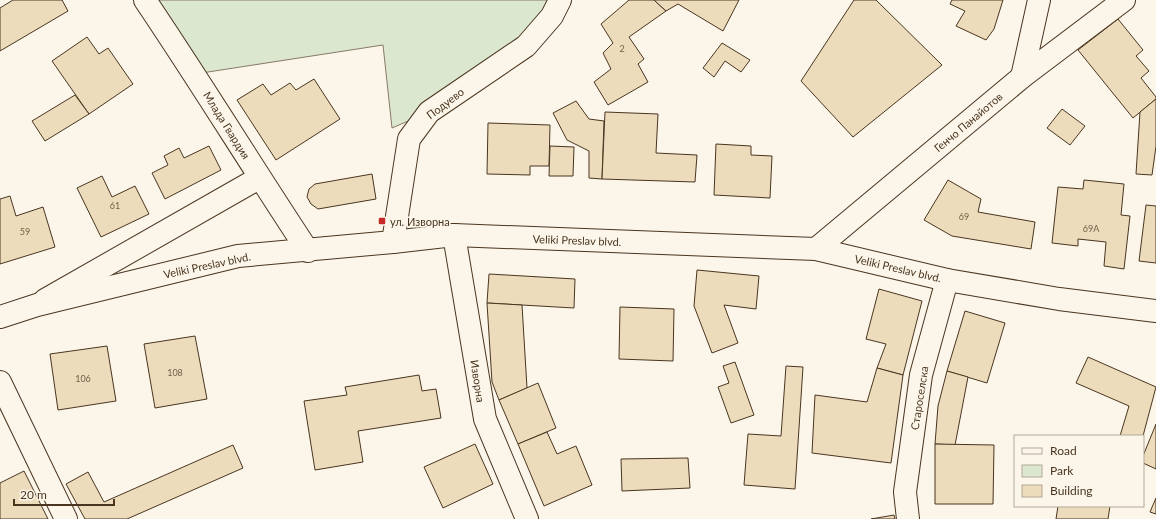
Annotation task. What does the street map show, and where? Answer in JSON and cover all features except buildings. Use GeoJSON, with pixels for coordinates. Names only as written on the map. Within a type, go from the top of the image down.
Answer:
{"type":"FeatureCollection","features":[{"type":"Feature","properties":{"kind":"street","name":"Млада Гвардия"},"geometry":{"type":"LineString","coordinates":[[145,0],[195,74],[259,178],[308,251]]}},
{"type":"Feature","properties":{"kind":"street","name":"Подуево"},"geometry":{"type":"LineString","coordinates":[[393,242],[408,139],[429,112],[526,46],[552,16],[560,0]]}},
{"type":"Feature","properties":{"kind":"street"},"geometry":{"type":"LineString","coordinates":[[1022,77],[1039,0]]}},
{"type":"Feature","properties":{"kind":"street","name":"Генчо Панайотов"},"geometry":{"type":"LineString","coordinates":[[816,249],[1022,77],[1124,0]]}},
{"type":"Feature","properties":{"kind":"street"},"geometry":{"type":"LineString","coordinates":[[37,305],[259,178]]}},
{"type":"Feature","properties":{"kind":"street","name":"Veliki Preslav blvd."},"geometry":{"type":"LineString","coordinates":[[0,317],[37,305],[238,256],[308,251],[454,235],[816,249],[947,280],[1059,299],[1156,311]]}},
{"type":"Feature","properties":{"kind":"street","name":"Изворна"},"geometry":{"type":"LineString","coordinates":[[454,235],[485,419],[528,519]]}},
{"type":"Feature","properties":{"kind":"street","name":"Староселска"},"geometry":{"type":"LineString","coordinates":[[908,519],[905,492],[921,376],[947,280]]}},
{"type":"Feature","properties":{"kind":"street"},"geometry":{"type":"LineString","coordinates":[[0,382],[66,519]]}},
{"type":"Feature","properties":{"kind":"green space"},"geometry":{"type":"Polygon","coordinates":[[[145,0],[561,0],[552,16],[429,112],[392,128],[383,45],[195,74],[145,0]]]}},
{"type":"Feature","properties":{"kind":"place","name":"ул. Изворна"},"geometry":{"type":"Point","coordinates":[382,221]}}]}
